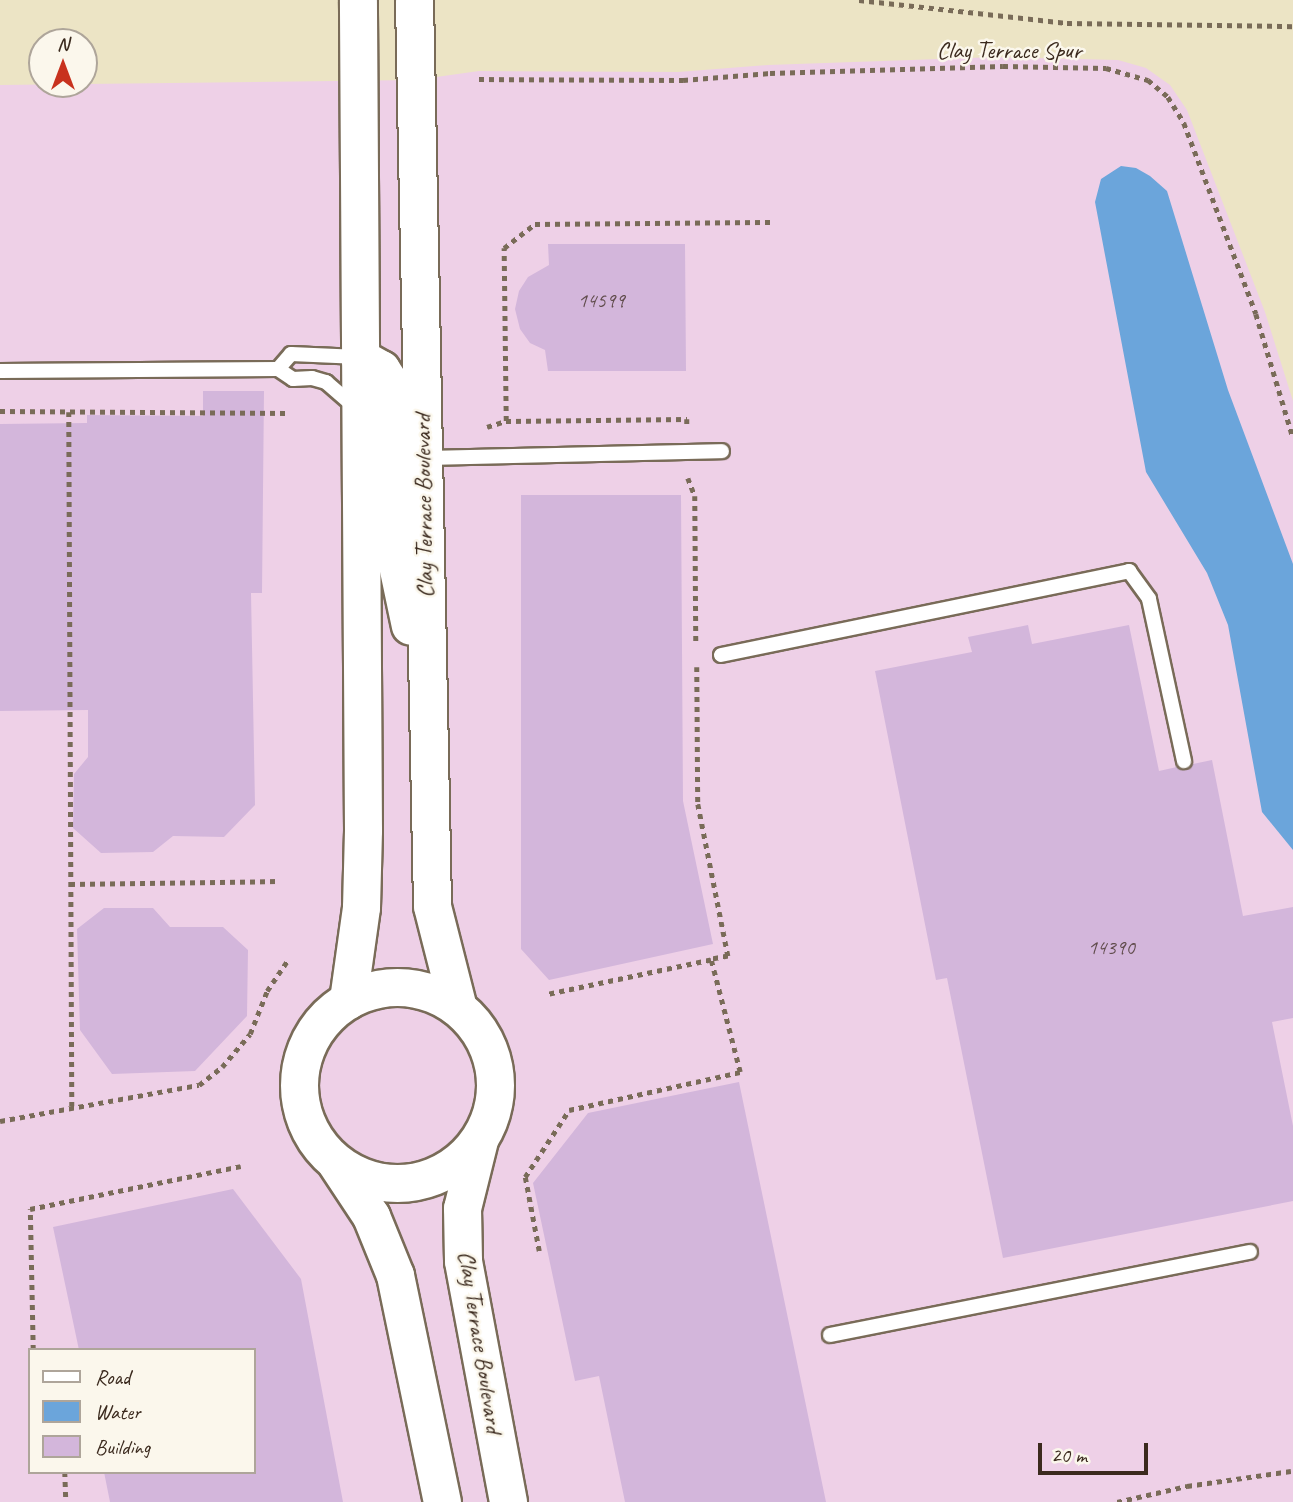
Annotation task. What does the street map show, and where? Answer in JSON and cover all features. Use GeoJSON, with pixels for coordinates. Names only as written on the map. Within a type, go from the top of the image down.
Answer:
{"type":"FeatureCollection","features":[{"type":"Feature","properties":{"kind":"street"},"geometry":{"type":"LineString","coordinates":[[348,1000],[361,907],[363,830],[358,0]]}},
{"type":"Feature","properties":{"kind":"street","name":"Clay Terrace Boulevard"},"geometry":{"type":"LineString","coordinates":[[414,0],[432,906],[458,1008]]}},
{"type":"Feature","properties":{"kind":"street"},"geometry":{"type":"LineString","coordinates":[[359,356],[382,369],[393,388],[396,560],[429,719]]}},
{"type":"Feature","properties":{"kind":"street"},"geometry":{"type":"LineString","coordinates":[[335,1162],[355,1175],[377,1182],[424,1181],[464,1158],[479,1140],[489,1121],[496,1095],[495,1069],[486,1043],[458,1008],[438,996],[392,987],[369,991],[348,1000],[315,1030],[299,1069],[302,1112],[310,1132],[335,1162],[371,1216],[395,1275],[442,1502]]}},
{"type":"Feature","properties":{"kind":"street","name":"Clay Terrace Boulevard"},"geometry":{"type":"LineString","coordinates":[[479,1140],[462,1208],[463,1261],[508,1502]]}},
{"type":"Feature","properties":{"kind":"lane"},"geometry":{"type":"LineString","coordinates":[[278,369],[291,354],[359,356]]}},
{"type":"Feature","properties":{"kind":"lane"},"geometry":{"type":"LineString","coordinates":[[0,371],[278,369],[293,379],[312,378],[326,382],[360,412]]}},
{"type":"Feature","properties":{"kind":"lane"},"geometry":{"type":"LineString","coordinates":[[422,458],[722,451]]}},
{"type":"Feature","properties":{"kind":"lane"},"geometry":{"type":"LineString","coordinates":[[721,655],[1129,571],[1149,599],[1184,761]]}},
{"type":"Feature","properties":{"kind":"lane"},"geometry":{"type":"LineString","coordinates":[[830,1335],[1250,1252]]}},
{"type":"Feature","properties":{"kind":"path"},"geometry":{"type":"LineString","coordinates":[[859,0],[1055,22],[1293,26]]}},
{"type":"Feature","properties":{"kind":"path","name":"Clay Terrace Spur"},"geometry":{"type":"LineString","coordinates":[[479,79],[683,80],[771,73],[1003,66],[1107,68],[1148,80],[1168,97],[1184,123],[1256,314],[1293,436]]}},
{"type":"Feature","properties":{"kind":"path"},"geometry":{"type":"LineString","coordinates":[[487,427],[506,421],[504,248],[535,224],[769,222]]}},
{"type":"Feature","properties":{"kind":"path"},"geometry":{"type":"LineString","coordinates":[[0,411],[286,413]]}},
{"type":"Feature","properties":{"kind":"path"},"geometry":{"type":"LineString","coordinates":[[69,412],[72,1106]]}},
{"type":"Feature","properties":{"kind":"path"},"geometry":{"type":"LineString","coordinates":[[688,478],[695,496],[696,650]]}},
{"type":"Feature","properties":{"kind":"path"},"geometry":{"type":"LineString","coordinates":[[549,994],[728,957],[698,804],[697,664]]}},
{"type":"Feature","properties":{"kind":"path"},"geometry":{"type":"LineString","coordinates":[[70,884],[277,881]]}},
{"type":"Feature","properties":{"kind":"path"},"geometry":{"type":"LineString","coordinates":[[0,1121],[199,1085],[222,1067],[250,1034],[267,991],[288,960]]}},
{"type":"Feature","properties":{"kind":"path"},"geometry":{"type":"LineString","coordinates":[[539,1251],[525,1177],[569,1110],[740,1072],[711,960]]}},
{"type":"Feature","properties":{"kind":"path"},"geometry":{"type":"LineString","coordinates":[[33,1348],[30,1209],[242,1166]]}},
{"type":"Feature","properties":{"kind":"path"},"geometry":{"type":"LineString","coordinates":[[1117,1502],[1187,1486],[1291,1471]]}},
{"type":"Feature","properties":{"kind":"path"},"geometry":{"type":"LineString","coordinates":[[65,1474],[66,1502]]}},
{"type":"Feature","properties":{"kind":"shaded area"},"geometry":{"type":"Polygon","coordinates":[[[997,57],[1118,60],[1146,68],[1170,85],[1187,110],[1265,312],[1293,401],[1293,1502],[0,1502],[0,85],[28,85],[28,98],[98,98],[98,84],[415,80],[479,71],[678,72],[768,65],[997,57]]]}},
{"type":"Feature","properties":{"kind":"water"},"geometry":{"type":"Polygon","coordinates":[[[1121,166],[1136,168],[1167,191],[1228,390],[1293,564],[1293,850],[1262,812],[1228,625],[1207,573],[1146,472],[1095,202],[1101,179],[1121,166]]]}},
{"type":"Feature","properties":{"kind":"building"},"geometry":{"type":"Polygon","coordinates":[[[548,244],[685,244],[686,371],[548,371],[545,350],[530,343],[520,329],[515,309],[519,291],[528,277],[549,265],[548,244]]]}},
{"type":"Feature","properties":{"kind":"building"},"geometry":{"type":"Polygon","coordinates":[[[203,391],[264,391],[262,593],[251,593],[255,805],[224,837],[173,836],[153,852],[101,853],[73,828],[74,774],[88,757],[88,710],[0,711],[0,424],[87,423],[87,415],[203,416],[203,391]]]}},
{"type":"Feature","properties":{"kind":"building"},"geometry":{"type":"Polygon","coordinates":[[[521,495],[681,495],[683,801],[713,944],[549,980],[521,949],[521,495]]]}},
{"type":"Feature","properties":{"kind":"building"},"geometry":{"type":"Polygon","coordinates":[[[1028,625],[1032,644],[1129,625],[1159,771],[1177,767],[1185,770],[1193,764],[1212,760],[1243,916],[1293,907],[1293,1018],[1272,1022],[1293,1126],[1293,1201],[1003,1258],[947,978],[936,980],[875,671],[972,652],[968,637],[1028,625]]]}},
{"type":"Feature","properties":{"kind":"building"},"geometry":{"type":"Polygon","coordinates":[[[104,908],[153,908],[170,927],[223,927],[248,950],[247,1016],[195,1071],[112,1074],[80,1030],[77,929],[104,908]]]}},
{"type":"Feature","properties":{"kind":"building"},"geometry":{"type":"Polygon","coordinates":[[[739,1082],[826,1502],[625,1502],[599,1376],[575,1381],[533,1183],[588,1113],[739,1082]]]}},
{"type":"Feature","properties":{"kind":"building"},"geometry":{"type":"Polygon","coordinates":[[[233,1189],[301,1279],[343,1502],[110,1502],[104,1474],[256,1474],[256,1348],[79,1348],[53,1227],[233,1189]]]}}]}
